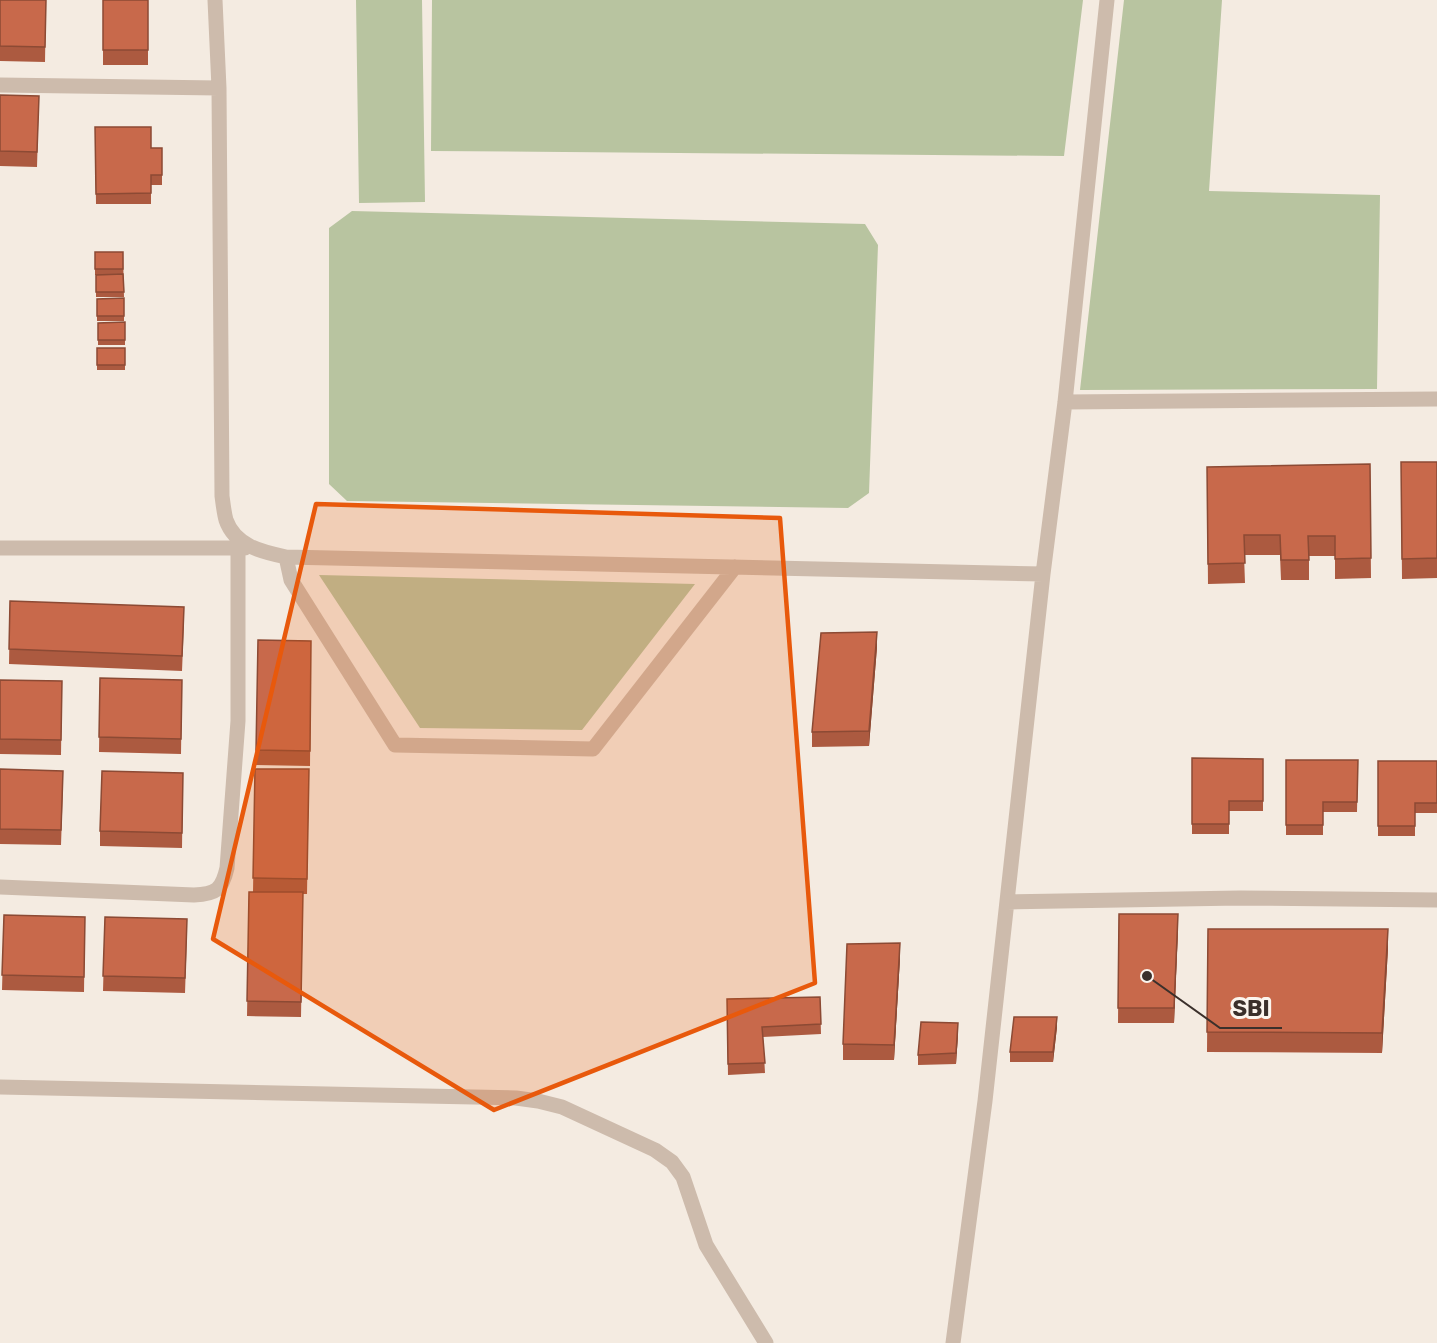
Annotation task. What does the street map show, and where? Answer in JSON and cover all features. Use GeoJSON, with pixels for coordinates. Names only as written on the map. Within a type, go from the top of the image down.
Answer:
{"type":"FeatureCollection","features":[{"type":"Feature","properties":{"kind":"street"},"geometry":{"type":"LineString","coordinates":[[0,887],[194,895],[208,894],[218,889],[224,882],[238,721],[244,548],[226,520],[222,496],[219,88],[215,0]]}},
{"type":"Feature","properties":{"kind":"street"},"geometry":{"type":"LineString","coordinates":[[953,1343],[986,1101],[1042,574],[1065,402],[1107,0]]}},
{"type":"Feature","properties":{"kind":"street"},"geometry":{"type":"LineString","coordinates":[[0,85],[219,88]]}},
{"type":"Feature","properties":{"kind":"street"},"geometry":{"type":"LineString","coordinates":[[1065,402],[1437,399]]}},
{"type":"Feature","properties":{"kind":"street"},"geometry":{"type":"LineString","coordinates":[[0,548],[244,548],[286,557],[1042,574]]}},
{"type":"Feature","properties":{"kind":"street"},"geometry":{"type":"LineString","coordinates":[[286,557],[291,580],[395,745],[593,749],[735,567]]}},
{"type":"Feature","properties":{"kind":"street"},"geometry":{"type":"LineString","coordinates":[[1007,902],[1240,898],[1437,900]]}},
{"type":"Feature","properties":{"kind":"street"},"geometry":{"type":"LineString","coordinates":[[0,1086],[516,1098],[562,1107],[655,1150],[672,1162],[683,1177],[706,1245],[766,1343]]}},
{"type":"Feature","properties":{"kind":"highlighted area"},"geometry":{"type":"Polygon","coordinates":[[[316,504],[780,518],[815,983],[494,1110],[213,939],[316,504]]]}},
{"type":"Feature","properties":{"kind":"green space"},"geometry":{"type":"Polygon","coordinates":[[[356,0],[422,0],[425,202],[359,203],[356,0]]]}},
{"type":"Feature","properties":{"kind":"green space"},"geometry":{"type":"Polygon","coordinates":[[[432,0],[1083,0],[1064,156],[431,151],[432,0]]]}},
{"type":"Feature","properties":{"kind":"green space"},"geometry":{"type":"Polygon","coordinates":[[[1124,0],[1222,0],[1209,191],[1380,195],[1377,389],[1080,390],[1124,0]]]}},
{"type":"Feature","properties":{"kind":"green space"},"geometry":{"type":"Polygon","coordinates":[[[352,211],[865,224],[878,245],[869,493],[848,508],[347,501],[329,484],[329,228],[352,211]]]}},
{"type":"Feature","properties":{"kind":"green space"},"geometry":{"type":"Polygon","coordinates":[[[319,575],[695,584],[582,730],[420,728],[319,575]]]}},
{"type":"Feature","properties":{"kind":"building"},"geometry":{"type":"Polygon","coordinates":[[[0,0],[46,0],[45,47],[0,46],[0,0]]]}},
{"type":"Feature","properties":{"kind":"building"},"geometry":{"type":"Polygon","coordinates":[[[103,0],[148,0],[148,50],[103,50],[103,0]]]}},
{"type":"Feature","properties":{"kind":"building"},"geometry":{"type":"Polygon","coordinates":[[[0,95],[39,96],[37,152],[0,151],[0,95]]]}},
{"type":"Feature","properties":{"kind":"building"},"geometry":{"type":"Polygon","coordinates":[[[95,127],[151,127],[151,148],[162,148],[162,175],[151,175],[151,193],[96,194],[95,127]]]}},
{"type":"Feature","properties":{"kind":"building"},"geometry":{"type":"Polygon","coordinates":[[[95,252],[123,252],[123,269],[95,269],[95,252]]]}},
{"type":"Feature","properties":{"kind":"building"},"geometry":{"type":"Polygon","coordinates":[[[123,274],[124,292],[96,292],[96,275],[123,274]]]}},
{"type":"Feature","properties":{"kind":"building"},"geometry":{"type":"Polygon","coordinates":[[[124,298],[124,316],[97,316],[97,299],[124,298]]]}},
{"type":"Feature","properties":{"kind":"building"},"geometry":{"type":"Polygon","coordinates":[[[125,322],[125,340],[98,340],[98,323],[125,322]]]}},
{"type":"Feature","properties":{"kind":"building"},"geometry":{"type":"Polygon","coordinates":[[[97,348],[125,348],[125,365],[97,365],[97,348]]]}},
{"type":"Feature","properties":{"kind":"building"},"geometry":{"type":"Polygon","coordinates":[[[1401,462],[1437,462],[1437,558],[1402,559],[1401,462]]]}},
{"type":"Feature","properties":{"kind":"building"},"geometry":{"type":"Polygon","coordinates":[[[1370,464],[1371,558],[1335,559],[1335,536],[1308,536],[1309,560],[1281,560],[1280,535],[1244,535],[1245,563],[1208,564],[1207,467],[1370,464]]]}},
{"type":"Feature","properties":{"kind":"building"},"geometry":{"type":"Polygon","coordinates":[[[10,601],[184,607],[182,656],[9,649],[10,601]]]}},
{"type":"Feature","properties":{"kind":"building"},"geometry":{"type":"Polygon","coordinates":[[[877,632],[869,731],[812,732],[821,633],[877,632]]]}},
{"type":"Feature","properties":{"kind":"building"},"geometry":{"type":"Polygon","coordinates":[[[258,640],[311,641],[310,751],[256,750],[258,640]]]}},
{"type":"Feature","properties":{"kind":"building"},"geometry":{"type":"Polygon","coordinates":[[[100,678],[182,680],[181,739],[99,737],[100,678]]]}},
{"type":"Feature","properties":{"kind":"building"},"geometry":{"type":"Polygon","coordinates":[[[0,680],[62,681],[61,740],[0,739],[0,680]]]}},
{"type":"Feature","properties":{"kind":"building"},"geometry":{"type":"Polygon","coordinates":[[[1192,758],[1263,759],[1263,801],[1229,801],[1229,824],[1192,824],[1192,758]]]}},
{"type":"Feature","properties":{"kind":"building"},"geometry":{"type":"Polygon","coordinates":[[[1286,760],[1358,760],[1357,802],[1323,802],[1323,825],[1286,825],[1286,760]]]}},
{"type":"Feature","properties":{"kind":"building"},"geometry":{"type":"Polygon","coordinates":[[[1378,761],[1437,761],[1437,803],[1415,803],[1415,826],[1378,826],[1378,761]]]}},
{"type":"Feature","properties":{"kind":"building"},"geometry":{"type":"Polygon","coordinates":[[[0,769],[63,771],[61,830],[0,829],[0,769]]]}},
{"type":"Feature","properties":{"kind":"building"},"geometry":{"type":"Polygon","coordinates":[[[255,769],[309,769],[307,879],[253,878],[255,769]]]}},
{"type":"Feature","properties":{"kind":"building"},"geometry":{"type":"Polygon","coordinates":[[[102,771],[183,773],[182,833],[100,831],[102,771]]]}},
{"type":"Feature","properties":{"kind":"building"},"geometry":{"type":"Polygon","coordinates":[[[249,892],[303,892],[301,1002],[247,1001],[249,892]]]}},
{"type":"Feature","properties":{"kind":"building"},"geometry":{"type":"Polygon","coordinates":[[[1119,914],[1178,914],[1174,1008],[1118,1008],[1119,914]]]}},
{"type":"Feature","properties":{"kind":"building"},"geometry":{"type":"Polygon","coordinates":[[[4,915],[85,917],[84,977],[2,975],[4,915]]]}},
{"type":"Feature","properties":{"kind":"building"},"geometry":{"type":"Polygon","coordinates":[[[105,917],[187,919],[185,978],[103,976],[105,917]]]}},
{"type":"Feature","properties":{"kind":"building"},"geometry":{"type":"Polygon","coordinates":[[[1208,929],[1388,929],[1382,1033],[1207,1032],[1208,929]]]}},
{"type":"Feature","properties":{"kind":"building"},"geometry":{"type":"Polygon","coordinates":[[[900,943],[894,1045],[843,1044],[847,944],[900,943]]]}},
{"type":"Feature","properties":{"kind":"building"},"geometry":{"type":"Polygon","coordinates":[[[820,997],[821,1024],[762,1027],[765,1063],[728,1064],[727,999],[820,997]]]}},
{"type":"Feature","properties":{"kind":"building"},"geometry":{"type":"Polygon","coordinates":[[[1014,1017],[1057,1017],[1053,1052],[1010,1052],[1014,1017]]]}},
{"type":"Feature","properties":{"kind":"building"},"geometry":{"type":"Polygon","coordinates":[[[921,1022],[958,1023],[956,1053],[918,1055],[921,1022]]]}},
{"type":"Feature","properties":{"kind":"place","name":"SBI"},"geometry":{"type":"Point","coordinates":[1147,976]}}]}
